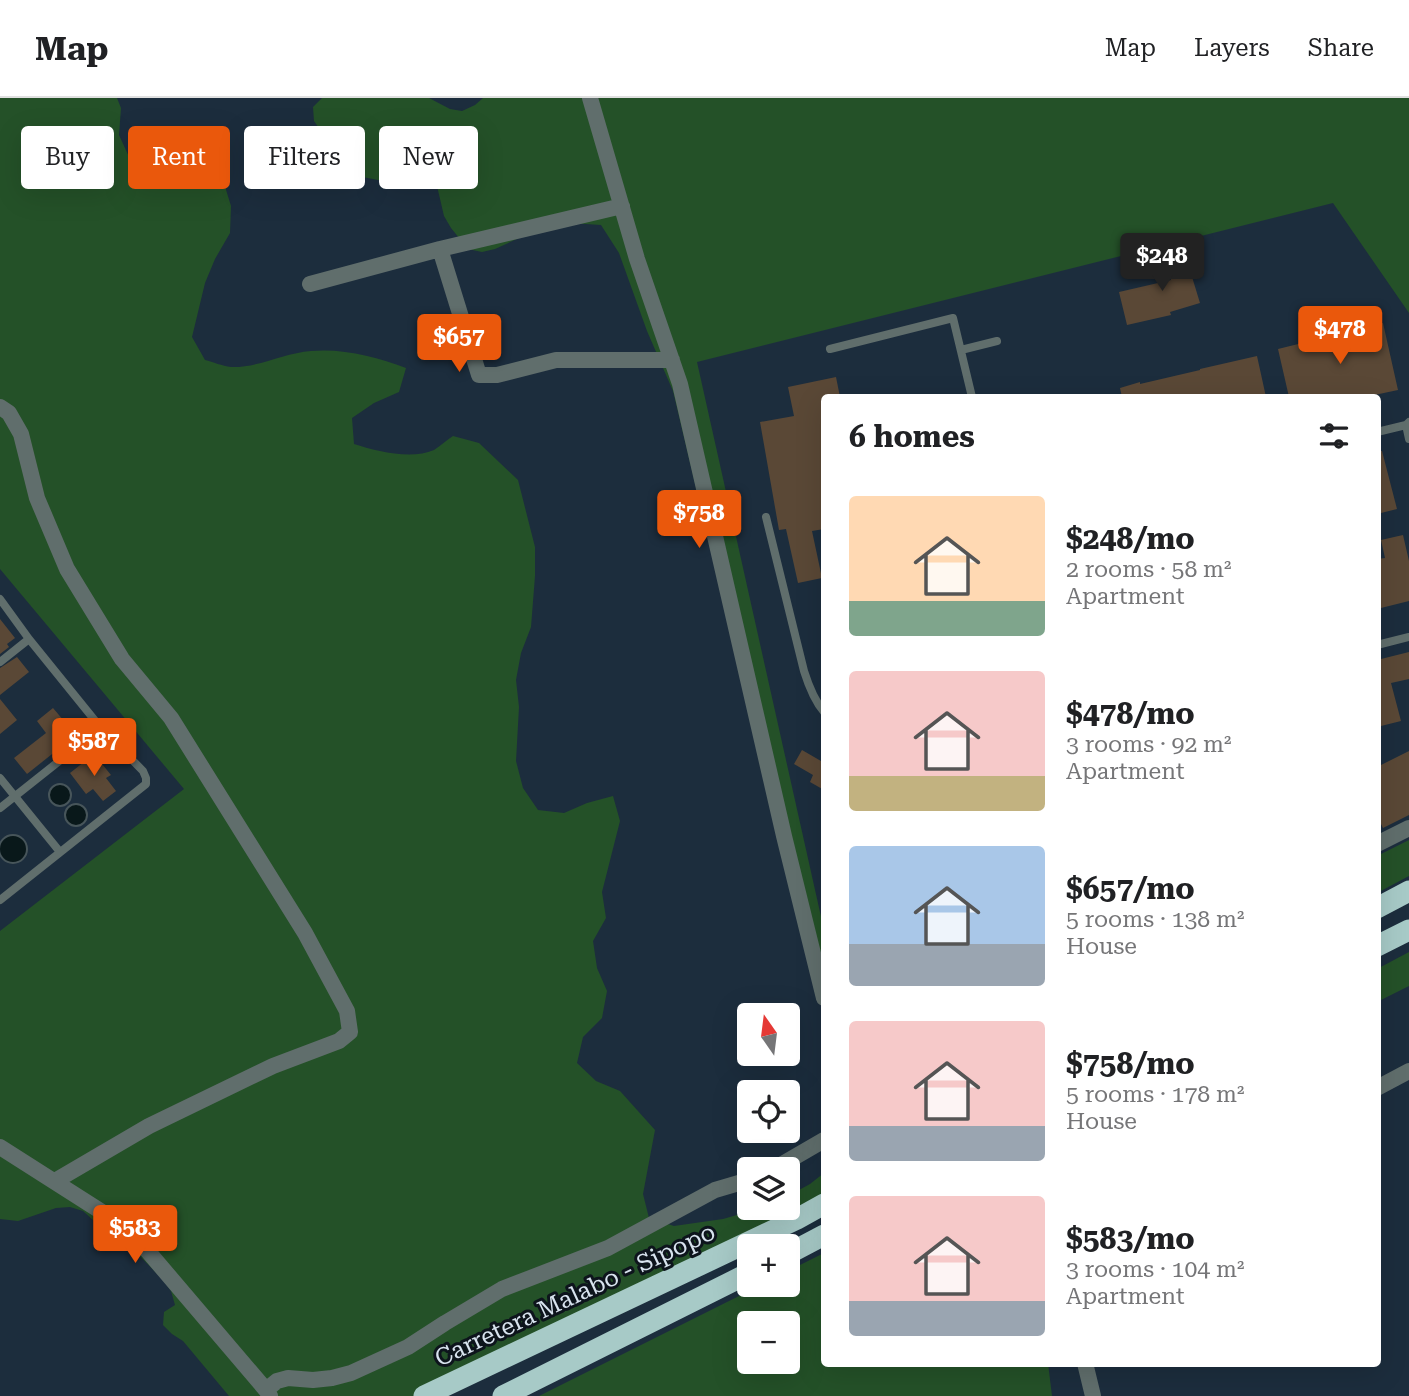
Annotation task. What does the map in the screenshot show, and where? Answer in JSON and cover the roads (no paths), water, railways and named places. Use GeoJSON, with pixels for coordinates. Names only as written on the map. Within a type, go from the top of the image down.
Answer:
{"type":"FeatureCollection","features":[{"type":"Feature","properties":{"kind":"highway"},"geometry":{"type":"LineString","coordinates":[[1381,906],[1409,891]]}},
{"type":"Feature","properties":{"kind":"highway"},"geometry":{"type":"LineString","coordinates":[[1381,944],[1409,930]]}},
{"type":"Feature","properties":{"kind":"highway","name":"Carretera Malabo - Sipopo"},"geometry":{"type":"LineString","coordinates":[[424,1396],[821,1206]]}},
{"type":"Feature","properties":{"kind":"highway"},"geometry":{"type":"LineString","coordinates":[[800,1248],[821,1237]]}},
{"type":"Feature","properties":{"kind":"highway"},"geometry":{"type":"LineString","coordinates":[[503,1396],[737,1279]]}},
{"type":"Feature","properties":{"kind":"street"},"geometry":{"type":"LineString","coordinates":[[590,98],[637,259],[680,384],[780,823],[821,986]]}},
{"type":"Feature","properties":{"kind":"street"},"geometry":{"type":"LineString","coordinates":[[310,284],[440,249],[622,206]]}},
{"type":"Feature","properties":{"kind":"street"},"geometry":{"type":"LineString","coordinates":[[440,249],[479,375],[497,374],[556,360],[672,360]]}},
{"type":"Feature","properties":{"kind":"street"},"geometry":{"type":"LineString","coordinates":[[0,407],[9,413],[21,434],[37,498],[66,569],[122,659],[172,718],[305,933],[347,1011],[350,1032],[340,1041],[273,1066],[149,1126],[55,1181]]}},
{"type":"Feature","properties":{"kind":"street"},"geometry":{"type":"LineString","coordinates":[[1381,842],[1409,828]]}},
{"type":"Feature","properties":{"kind":"street"},"geometry":{"type":"LineString","coordinates":[[1381,1086],[1409,1072]]}},
{"type":"Feature","properties":{"kind":"street"},"geometry":{"type":"LineString","coordinates":[[795,1157],[821,1142]]}},
{"type":"Feature","properties":{"kind":"street"},"geometry":{"type":"LineString","coordinates":[[0,1146],[102,1212],[140,1242],[268,1393],[277,1381],[288,1378],[332,1378],[362,1368],[408,1347],[502,1289],[608,1248],[715,1190],[737,1184]]}},
{"type":"Feature","properties":{"kind":"street"},"geometry":{"type":"LineString","coordinates":[[1086,1367],[1093,1396]]}},
{"type":"Feature","properties":{"kind":"lane"},"geometry":{"type":"LineString","coordinates":[[830,349],[953,318],[971,394]]}},
{"type":"Feature","properties":{"kind":"lane"},"geometry":{"type":"LineString","coordinates":[[961,350],[997,341]]}},
{"type":"Feature","properties":{"kind":"lane"},"geometry":{"type":"LineString","coordinates":[[1381,431],[1407,423],[1409,439]]}},
{"type":"Feature","properties":{"kind":"lane"},"geometry":{"type":"LineString","coordinates":[[766,517],[804,671],[809,687],[821,708]]}},
{"type":"Feature","properties":{"kind":"lane"},"geometry":{"type":"LineString","coordinates":[[0,598],[29,639],[101,728],[143,771],[146,778],[146,784],[0,900]]}},
{"type":"Feature","properties":{"kind":"lane"},"geometry":{"type":"LineString","coordinates":[[1381,644],[1409,637]]}},
{"type":"Feature","properties":{"kind":"lane"},"geometry":{"type":"LineString","coordinates":[[0,662],[29,639]]}},
{"type":"Feature","properties":{"kind":"lane"},"geometry":{"type":"LineString","coordinates":[[0,808],[101,728]]}},
{"type":"Feature","properties":{"kind":"lane"},"geometry":{"type":"LineString","coordinates":[[0,778],[60,852]]}}]}
